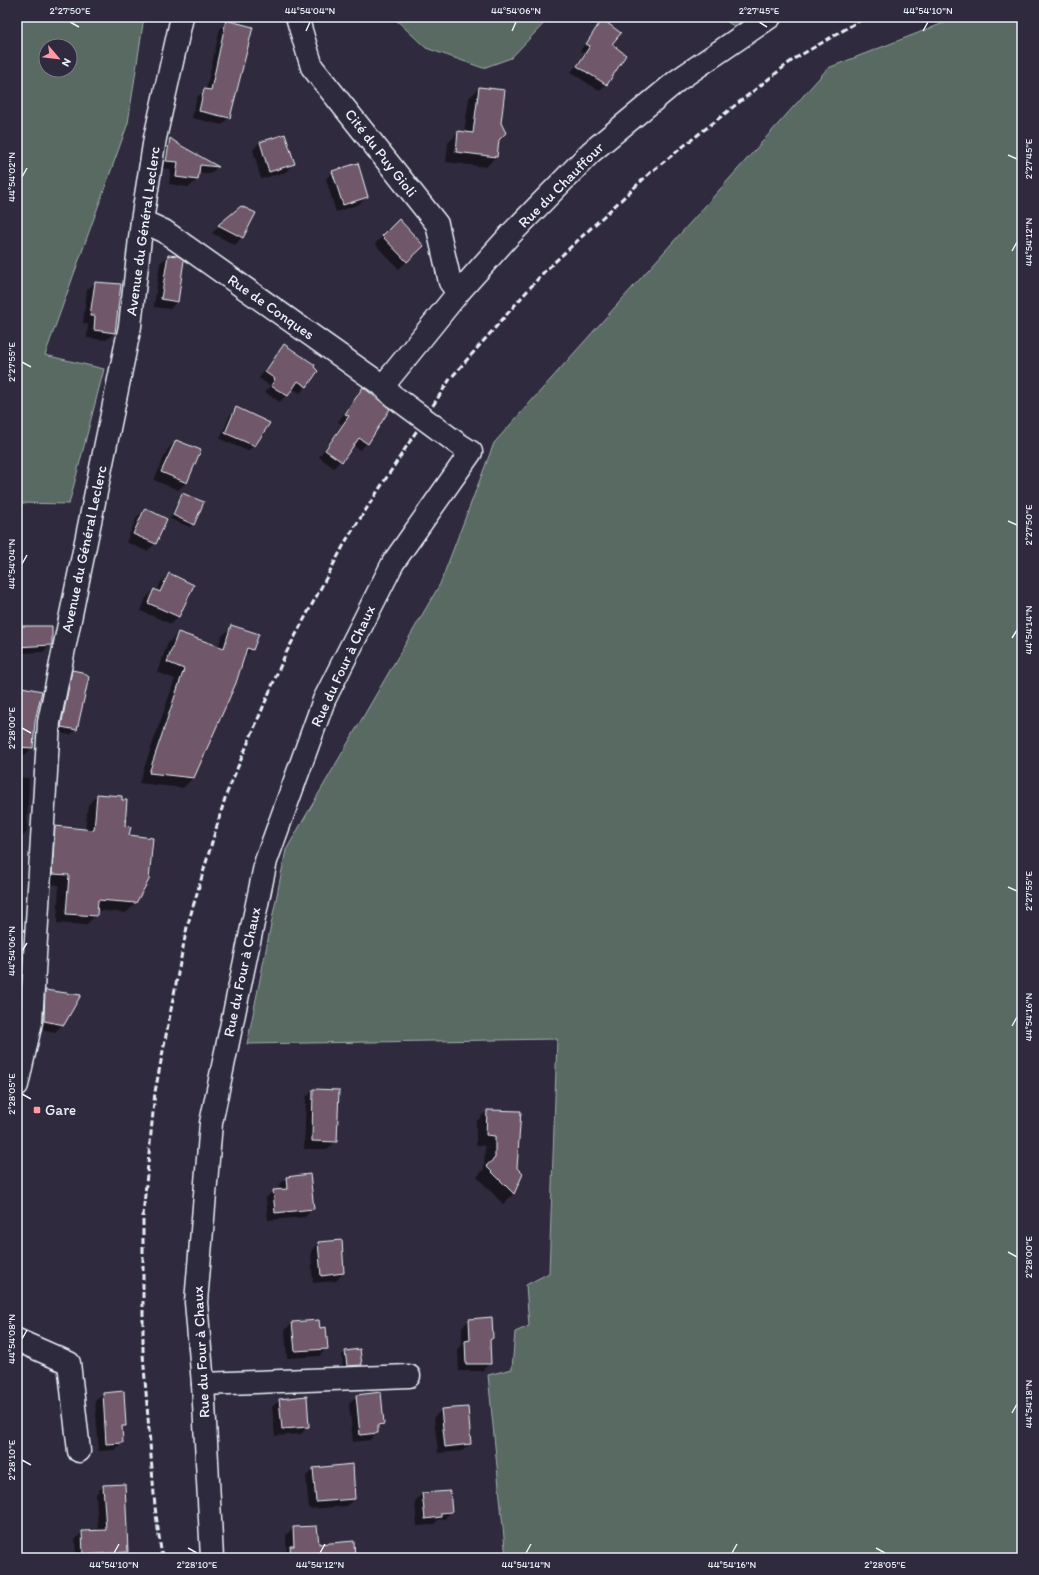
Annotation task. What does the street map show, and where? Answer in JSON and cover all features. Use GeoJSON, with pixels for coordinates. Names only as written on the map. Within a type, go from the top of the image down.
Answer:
{"type":"FeatureCollection","features":[{"type":"Feature","properties":{"kind":"street","name":"Avenue du Général Leclerc"},"geometry":{"type":"LineString","coordinates":[[17,1085],[31,1022],[49,722],[130,326],[142,221],[155,138],[182,17]]}},
{"type":"Feature","properties":{"kind":"street","name":"Cité du Puy Gioli"},"geometry":{"type":"LineString","coordinates":[[296,17],[312,67],[437,224],[450,282],[458,293]]}},
{"type":"Feature","properties":{"kind":"street","name":"Rue du Chauffour"},"geometry":{"type":"LineString","coordinates":[[389,392],[458,293],[509,236],[591,152],[678,80],[770,17]]}},
{"type":"Feature","properties":{"kind":"street","name":"Rue de Conques"},"geometry":{"type":"LineString","coordinates":[[142,221],[164,231],[389,392],[457,443]]}},
{"type":"Feature","properties":{"kind":"street","name":"Rue du Four à Chaux"},"geometry":{"type":"LineString","coordinates":[[212,1558],[203,1384],[196,1302],[211,1122],[266,860],[324,700],[393,564],[470,452],[457,443]]}},
{"type":"Feature","properties":{"kind":"street"},"geometry":{"type":"LineString","coordinates":[[17,1340],[69,1363],[79,1451]]}},
{"type":"Feature","properties":{"kind":"street"},"geometry":{"type":"LineString","coordinates":[[203,1384],[409,1376]]}},
{"type":"Feature","properties":{"kind":"green space"},"geometry":{"type":"Polygon","coordinates":[[[17,17],[144,17],[128,123],[45,355],[104,369],[69,504],[17,503],[17,17]]]}},
{"type":"Feature","properties":{"kind":"green space"},"geometry":{"type":"Polygon","coordinates":[[[393,17],[550,17],[511,58],[483,68],[426,48],[393,17]]]}},
{"type":"Feature","properties":{"kind":"green space"},"geometry":{"type":"Polygon","coordinates":[[[720,17],[748,17],[735,27],[720,17]]]}},
{"type":"Feature","properties":{"kind":"green space"},"geometry":{"type":"Polygon","coordinates":[[[959,17],[1022,17],[1022,1558],[506,1558],[488,1375],[512,1369],[515,1332],[529,1326],[526,1285],[549,1273],[557,1039],[247,1044],[286,850],[440,584],[494,443],[828,68],[959,17]]]}},
{"type":"Feature","properties":{"kind":"building"},"geometry":{"type":"Polygon","coordinates":[[[602,19],[621,33],[612,44],[626,55],[607,85],[577,66],[590,46],[586,44],[602,19]]]}},
{"type":"Feature","properties":{"kind":"building"},"geometry":{"type":"Polygon","coordinates":[[[226,20],[253,27],[230,118],[199,111],[204,89],[211,90],[226,20]]]}},
{"type":"Feature","properties":{"kind":"building"},"geometry":{"type":"Polygon","coordinates":[[[479,87],[505,90],[501,123],[506,133],[499,140],[497,157],[456,152],[458,131],[473,133],[479,87]]]}},
{"type":"Feature","properties":{"kind":"building"},"geometry":{"type":"Polygon","coordinates":[[[285,134],[295,164],[269,172],[260,142],[285,134]]]}},
{"type":"Feature","properties":{"kind":"building"},"geometry":{"type":"Polygon","coordinates":[[[170,138],[219,167],[200,165],[198,180],[176,177],[178,162],[166,161],[170,138]]]}},
{"type":"Feature","properties":{"kind":"building"},"geometry":{"type":"Polygon","coordinates":[[[358,163],[368,197],[343,205],[332,171],[358,163]]]}},
{"type":"Feature","properties":{"kind":"building"},"geometry":{"type":"Polygon","coordinates":[[[241,206],[256,213],[243,238],[218,225],[241,206]]]}},
{"type":"Feature","properties":{"kind":"building"},"geometry":{"type":"Polygon","coordinates":[[[399,219],[424,246],[407,262],[382,236],[399,219]]]}},
{"type":"Feature","properties":{"kind":"building"},"geometry":{"type":"Polygon","coordinates":[[[168,255],[178,256],[184,260],[178,302],[161,299],[168,255]]]}},
{"type":"Feature","properties":{"kind":"building"},"geometry":{"type":"Polygon","coordinates":[[[95,282],[121,284],[115,333],[94,330],[95,316],[90,316],[95,282]]]}},
{"type":"Feature","properties":{"kind":"building"},"geometry":{"type":"Polygon","coordinates":[[[284,344],[315,365],[314,367],[318,371],[307,387],[298,381],[288,396],[271,386],[275,379],[265,372],[284,344]]]}},
{"type":"Feature","properties":{"kind":"building"},"geometry":{"type":"Polygon","coordinates":[[[363,387],[390,409],[368,444],[359,438],[342,462],[325,450],[349,416],[345,414],[363,387]]]}},
{"type":"Feature","properties":{"kind":"building"},"geometry":{"type":"Polygon","coordinates":[[[236,407],[270,423],[255,446],[225,433],[236,407]]]}},
{"type":"Feature","properties":{"kind":"building"},"geometry":{"type":"Polygon","coordinates":[[[176,440],[201,450],[187,483],[161,472],[176,440]]]}},
{"type":"Feature","properties":{"kind":"building"},"geometry":{"type":"Polygon","coordinates":[[[182,493],[204,502],[194,525],[173,515],[182,493]]]}},
{"type":"Feature","properties":{"kind":"building"},"geometry":{"type":"Polygon","coordinates":[[[145,508],[167,519],[156,544],[133,534],[145,508]]]}},
{"type":"Feature","properties":{"kind":"building"},"geometry":{"type":"Polygon","coordinates":[[[169,573],[194,585],[179,617],[148,603],[154,589],[160,592],[169,573]]]}},
{"type":"Feature","properties":{"kind":"building"},"geometry":{"type":"Polygon","coordinates":[[[231,625],[259,634],[253,650],[247,648],[236,683],[194,778],[149,773],[184,669],[167,662],[178,632],[224,648],[231,625]]]}},
{"type":"Feature","properties":{"kind":"building"},"geometry":{"type":"Polygon","coordinates":[[[17,626],[52,626],[52,645],[17,647],[17,626]]]}},
{"type":"Feature","properties":{"kind":"building"},"geometry":{"type":"Polygon","coordinates":[[[72,670],[82,672],[89,677],[77,730],[61,727],[72,670]]]}},
{"type":"Feature","properties":{"kind":"building"},"geometry":{"type":"Polygon","coordinates":[[[17,686],[42,691],[35,721],[33,748],[17,747],[17,686]]]}},
{"type":"Feature","properties":{"kind":"building"},"geometry":{"type":"Polygon","coordinates":[[[97,794],[122,796],[122,800],[127,800],[125,826],[131,827],[129,835],[153,838],[149,880],[136,903],[98,900],[97,916],[66,914],[69,875],[52,874],[55,826],[94,830],[97,794]]]}},
{"type":"Feature","properties":{"kind":"building"},"geometry":{"type":"Polygon","coordinates":[[[45,990],[81,995],[64,1025],[44,1021],[45,990]]]}},
{"type":"Feature","properties":{"kind":"building"},"geometry":{"type":"Polygon","coordinates":[[[313,1089],[339,1090],[337,1142],[312,1141],[313,1089]]]}},
{"type":"Feature","properties":{"kind":"building"},"geometry":{"type":"Polygon","coordinates":[[[487,1110],[521,1111],[517,1168],[523,1174],[514,1194],[486,1166],[495,1158],[495,1136],[486,1135],[487,1110]]]}},
{"type":"Feature","properties":{"kind":"building"},"geometry":{"type":"Polygon","coordinates":[[[310,1174],[314,1209],[275,1213],[273,1190],[287,1189],[286,1177],[310,1174]]]}},
{"type":"Feature","properties":{"kind":"building"},"geometry":{"type":"Polygon","coordinates":[[[342,1240],[344,1273],[321,1276],[318,1242],[342,1240]]]}},
{"type":"Feature","properties":{"kind":"building"},"geometry":{"type":"Polygon","coordinates":[[[492,1317],[493,1338],[490,1340],[491,1364],[466,1364],[465,1341],[470,1340],[469,1319],[492,1317]]]}},
{"type":"Feature","properties":{"kind":"building"},"geometry":{"type":"Polygon","coordinates":[[[319,1320],[320,1328],[326,1327],[328,1349],[295,1351],[292,1322],[319,1320]]]}},
{"type":"Feature","properties":{"kind":"building"},"geometry":{"type":"Polygon","coordinates":[[[360,1349],[362,1365],[347,1366],[345,1351],[360,1349]]]}},
{"type":"Feature","properties":{"kind":"building"},"geometry":{"type":"Polygon","coordinates":[[[124,1391],[126,1426],[122,1426],[123,1443],[106,1444],[103,1393],[124,1391]]]}},
{"type":"Feature","properties":{"kind":"building"},"geometry":{"type":"Polygon","coordinates":[[[381,1392],[384,1424],[378,1425],[378,1433],[360,1435],[356,1395],[381,1392]]]}},
{"type":"Feature","properties":{"kind":"building"},"geometry":{"type":"Polygon","coordinates":[[[307,1396],[309,1427],[282,1429],[279,1399],[307,1396]]]}},
{"type":"Feature","properties":{"kind":"building"},"geometry":{"type":"Polygon","coordinates":[[[468,1407],[471,1444],[445,1447],[441,1409],[468,1407]]]}},
{"type":"Feature","properties":{"kind":"building"},"geometry":{"type":"Polygon","coordinates":[[[353,1464],[355,1499],[316,1502],[313,1468],[353,1464]]]}},
{"type":"Feature","properties":{"kind":"building"},"geometry":{"type":"Polygon","coordinates":[[[125,1484],[128,1552],[83,1555],[82,1531],[106,1530],[103,1485],[125,1484]]]}},
{"type":"Feature","properties":{"kind":"building"},"geometry":{"type":"Polygon","coordinates":[[[450,1491],[452,1512],[441,1513],[441,1517],[425,1519],[422,1493],[450,1491]]]}},
{"type":"Feature","properties":{"kind":"building"},"geometry":{"type":"Polygon","coordinates":[[[317,1526],[319,1544],[354,1541],[355,1558],[291,1558],[290,1546],[294,1546],[293,1527],[317,1526]]]}},
{"type":"Feature","properties":{"kind":"railway"},"geometry":{"type":"LineString","coordinates":[[162,1558],[155,1507],[143,1354],[143,1215],[155,1092],[187,927],[226,795],[285,655],[347,539],[450,379],[544,272],[652,171],[794,59],[866,17]]}},
{"type":"Feature","properties":{"kind":"place","name":"Gare"},"geometry":{"type":"Point","coordinates":[37,1110]}}]}
